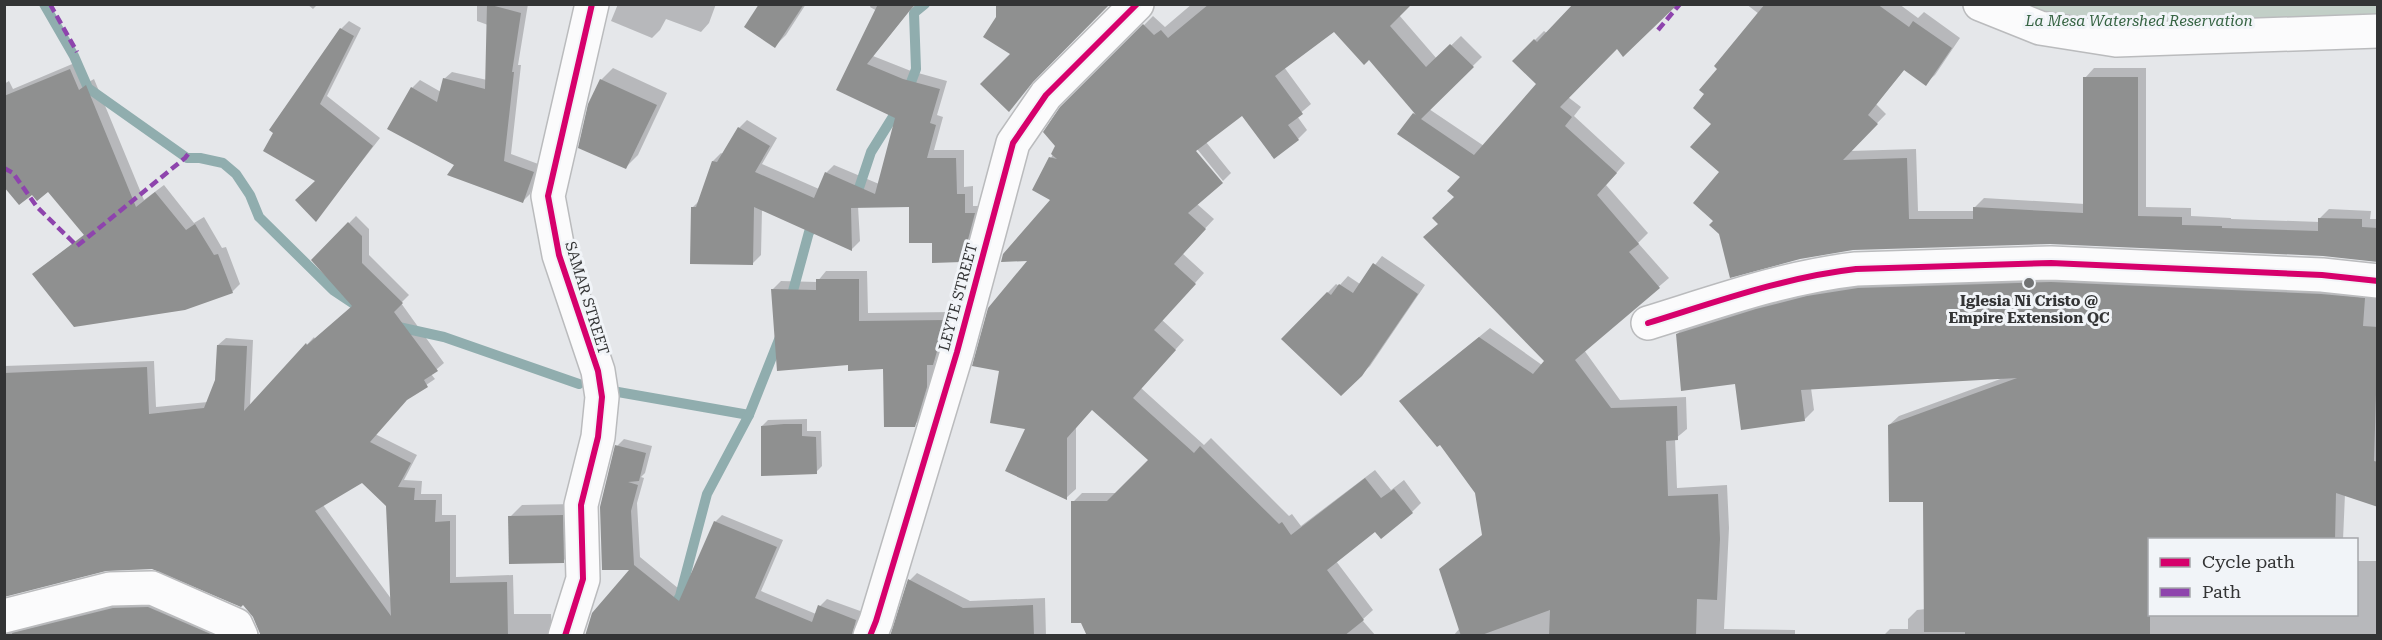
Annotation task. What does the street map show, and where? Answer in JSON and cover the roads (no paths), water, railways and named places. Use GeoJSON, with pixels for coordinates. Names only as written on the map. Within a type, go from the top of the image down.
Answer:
{"type":"FeatureCollection","features":[{"type":"Feature","properties":{"kind":"street","name":"SAMAR STREET"},"geometry":{"type":"LineString","coordinates":[[565,636],[583,579],[581,505],[598,437],[602,397],[598,371],[559,255],[548,196],[592,4]]}},
{"type":"Feature","properties":{"kind":"street","name":"LEYTE STREET"},"geometry":{"type":"LineString","coordinates":[[870,636],[957,352],[1013,143],[1046,95],[1137,4]]}},
{"type":"Feature","properties":{"kind":"street"},"geometry":{"type":"LineString","coordinates":[[1980,4],[2040,28],[2116,40],[2378,31]]}},
{"type":"Feature","properties":{"kind":"street"},"geometry":{"type":"LineString","coordinates":[[1648,323],[1758,289],[1829,272],[1856,269],[2051,262],[2322,275],[2378,281]]}},
{"type":"Feature","properties":{"kind":"street"},"geometry":{"type":"LineString","coordinates":[[4,616],[110,589],[152,588],[236,625],[241,636]]}},
{"type":"Feature","properties":{"kind":"waterway"},"geometry":{"type":"LineString","coordinates":[[44,4],[74,56],[88,88],[187,158],[223,163],[236,174],[250,195],[259,217],[333,290],[357,306]]}},
{"type":"Feature","properties":{"kind":"waterway"},"geometry":{"type":"LineString","coordinates":[[907,93],[916,69],[914,13],[925,4]]}},
{"type":"Feature","properties":{"kind":"waterway"},"geometry":{"type":"LineString","coordinates":[[849,197],[859,188],[871,152],[899,107]]}},
{"type":"Feature","properties":{"kind":"waterway"},"geometry":{"type":"LineString","coordinates":[[790,302],[809,232],[819,223]]}},
{"type":"Feature","properties":{"kind":"waterway"},"geometry":{"type":"LineString","coordinates":[[394,326],[444,337],[579,384]]}},
{"type":"Feature","properties":{"kind":"waterway"},"geometry":{"type":"LineString","coordinates":[[671,611],[680,596],[707,494],[749,415],[780,337]]}},
{"type":"Feature","properties":{"kind":"waterway"},"geometry":{"type":"LineString","coordinates":[[618,392],[749,415]]}},
{"type":"Feature","properties":{"kind":"place","name":"Iglesia Ni Cristo @ Empire Extension QC"},"geometry":{"type":"Point","coordinates":[2029,283]}},
{"type":"Feature","properties":{"kind":"park label","name":"La Mesa Watershed Reservation"},"geometry":{"type":"Point","coordinates":[2139,21]}}]}
